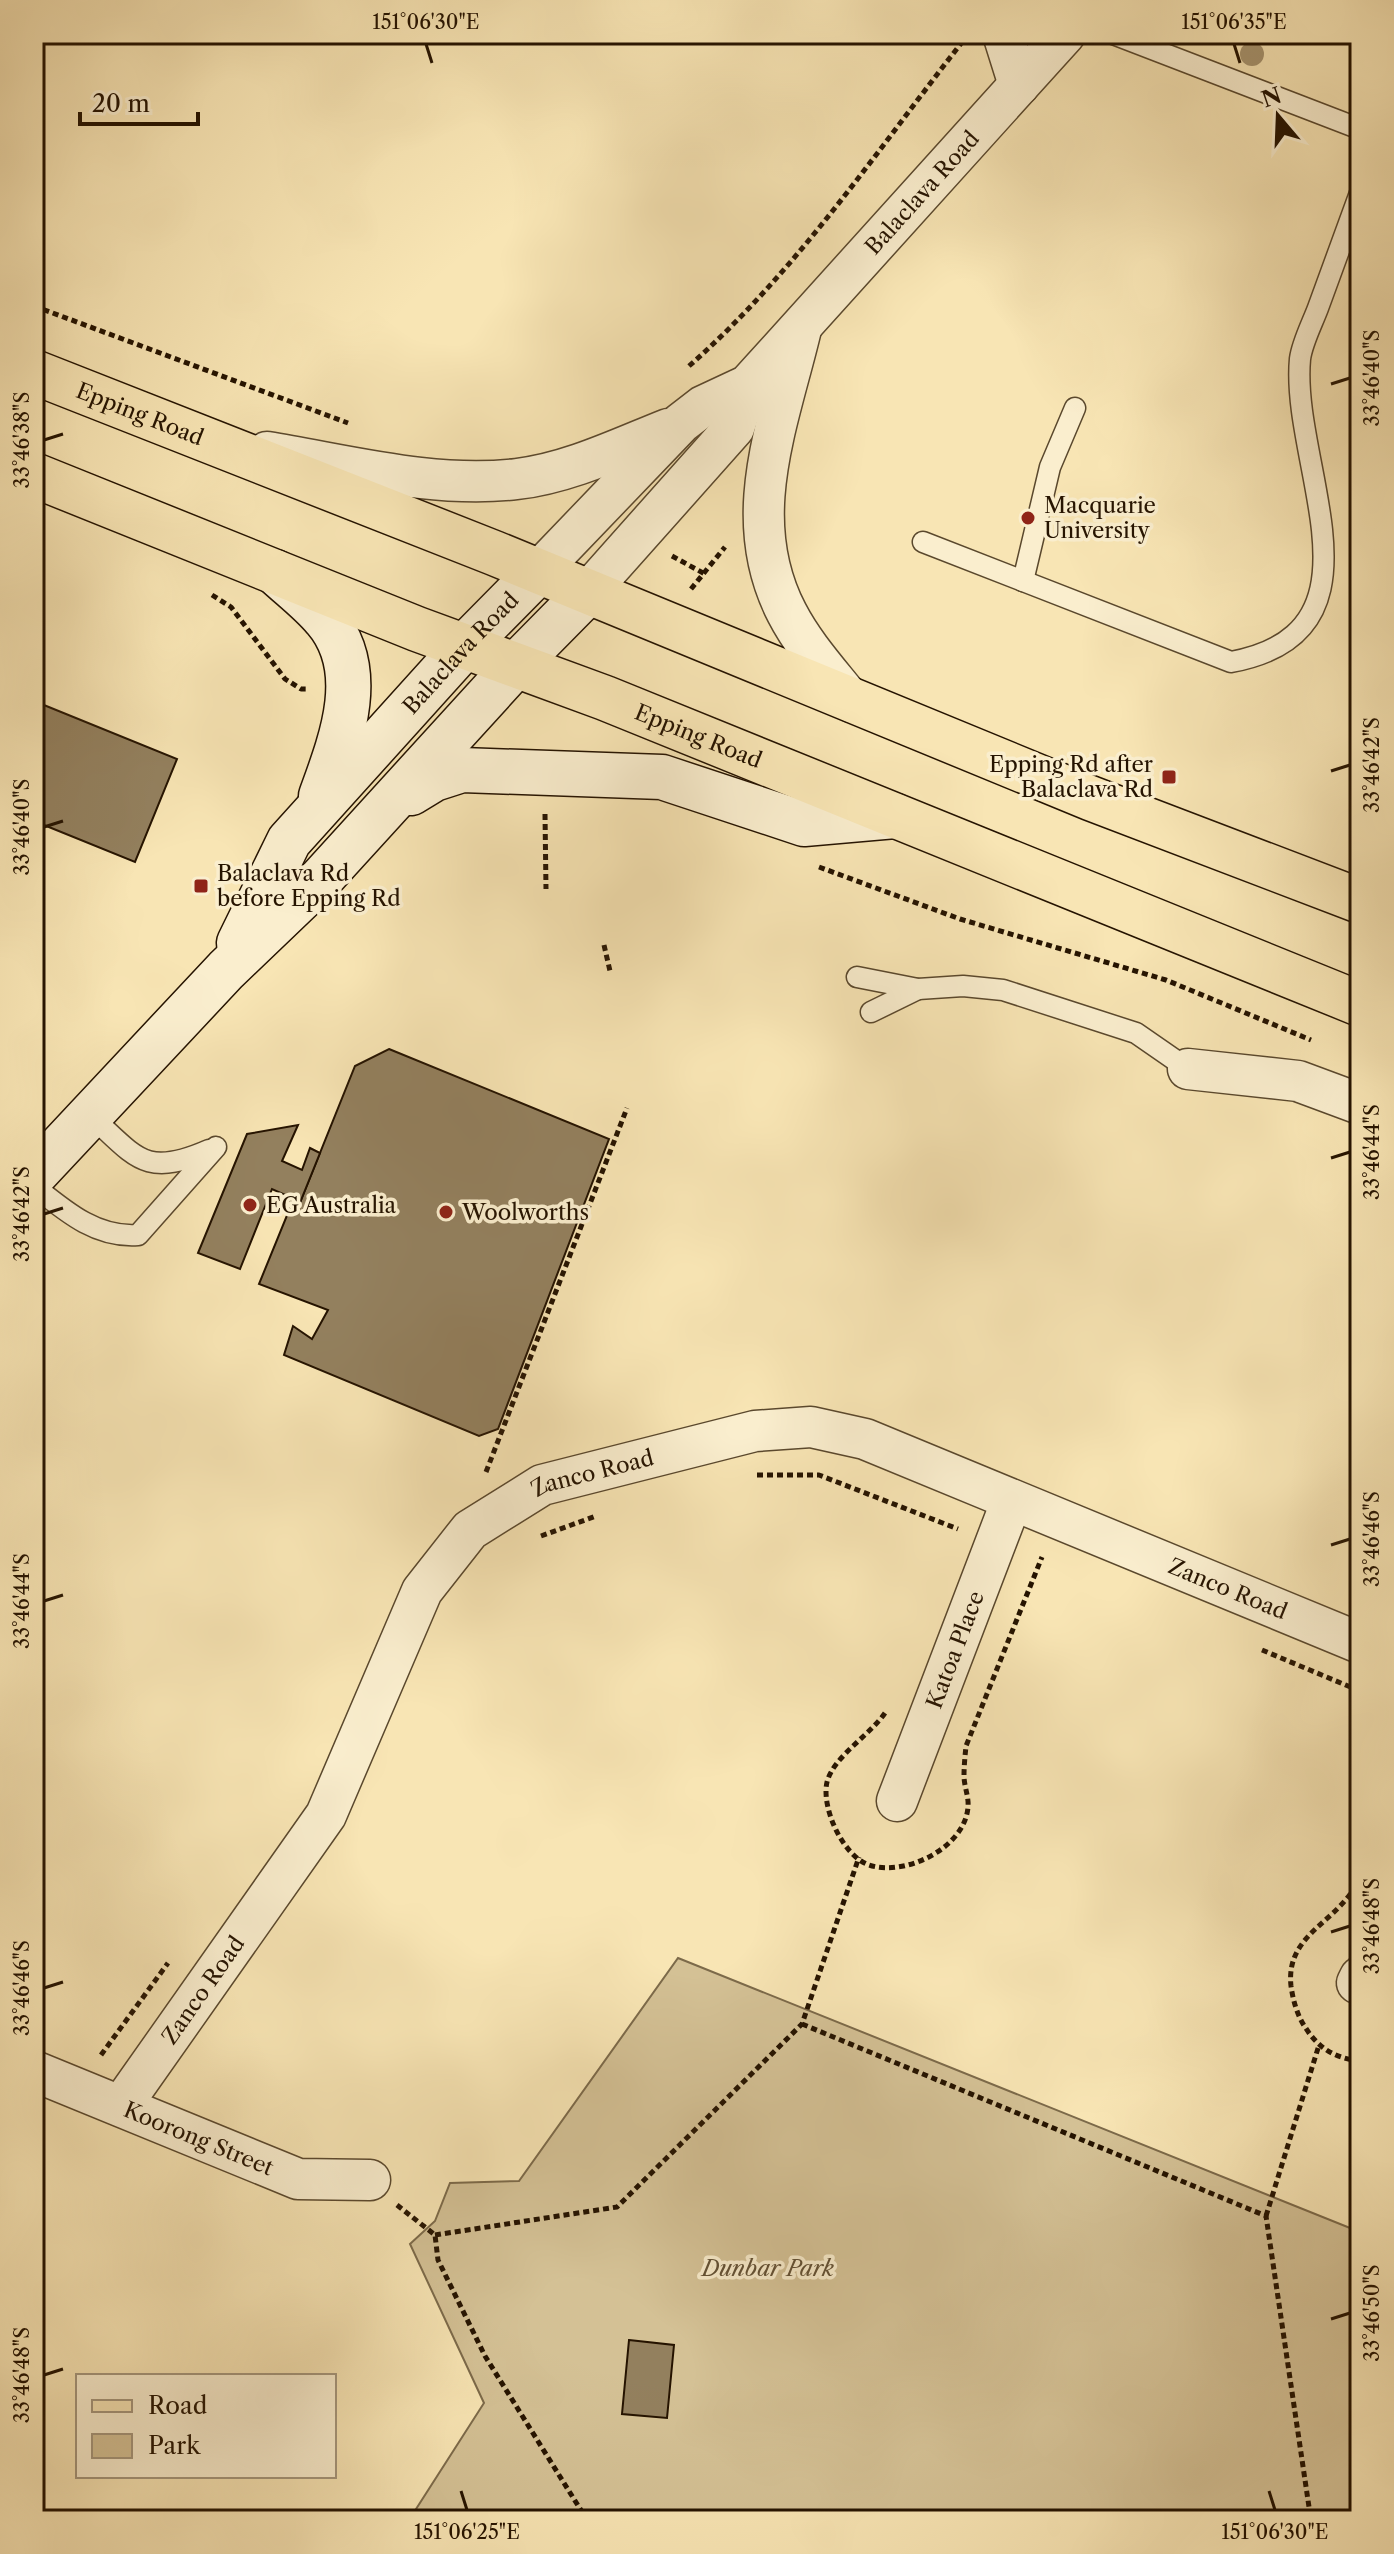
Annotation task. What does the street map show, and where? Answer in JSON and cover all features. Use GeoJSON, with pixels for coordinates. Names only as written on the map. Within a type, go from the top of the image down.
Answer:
{"type":"FeatureCollection","features":[{"type":"Feature","properties":{"kind":"main road","name":"Epping Road"},"geometry":{"type":"LineString","coordinates":[[34,372],[231,447],[589,591],[1090,798],[1360,901]]}},
{"type":"Feature","properties":{"kind":"main road","name":"Epping Road"},"geometry":{"type":"LineString","coordinates":[[34,475],[515,666],[605,698],[1360,1004]]}},
{"type":"Feature","properties":{"kind":"main road"},"geometry":{"type":"LineString","coordinates":[[274,571],[326,620],[344,654],[348,689],[346,721],[317,810]]}},
{"type":"Feature","properties":{"kind":"main road","name":"Balaclava Road"},"geometry":{"type":"LineString","coordinates":[[226,970],[289,841],[465,646],[539,571]]}},
{"type":"Feature","properties":{"kind":"main road","name":"Balaclava Road"},"geometry":{"type":"LineString","coordinates":[[34,1175],[226,970],[320,880],[515,666],[589,591]]}},
{"type":"Feature","properties":{"kind":"main road"},"geometry":{"type":"LineString","coordinates":[[389,806],[434,779],[462,770],[489,768],[662,777],[804,824],[895,816]]}},
{"type":"Feature","properties":{"kind":"street"},"geometry":{"type":"LineString","coordinates":[[1003,34],[1019,85]]}},
{"type":"Feature","properties":{"kind":"street","name":"Balaclava Road"},"geometry":{"type":"LineString","coordinates":[[539,571],[681,423],[703,406],[748,385],[1065,34]]}},
{"type":"Feature","properties":{"kind":"street"},"geometry":{"type":"LineString","coordinates":[[802,326],[765,479],[762,528],[772,579],[788,615],[852,702]]}},
{"type":"Feature","properties":{"kind":"street","name":"Balaclava Road"},"geometry":{"type":"LineString","coordinates":[[589,591],[734,428],[748,385]]}},
{"type":"Feature","properties":{"kind":"street"},"geometry":{"type":"LineString","coordinates":[[231,447],[414,476],[489,481],[547,473],[604,455],[681,423]]}},
{"type":"Feature","properties":{"kind":"street"},"geometry":{"type":"LineString","coordinates":[[1188,1069],[1298,1081],[1360,1104]]}},
{"type":"Feature","properties":{"kind":"street","name":"Zanco Road"},"geometry":{"type":"LineString","coordinates":[[121,2106],[326,1815],[422,1591],[470,1530],[542,1485],[755,1431],[811,1427],[865,1439],[1360,1643]]}},
{"type":"Feature","properties":{"kind":"street","name":"Katoa Place"},"geometry":{"type":"LineString","coordinates":[[897,1801],[1012,1500]]}},
{"type":"Feature","properties":{"kind":"street","name":"Koorong Street"},"geometry":{"type":"LineString","coordinates":[[34,2071],[298,2179],[370,2180]]}},
{"type":"Feature","properties":{"kind":"lane"},"geometry":{"type":"LineString","coordinates":[[1113,34],[1360,129]]}},
{"type":"Feature","properties":{"kind":"lane"},"geometry":{"type":"LineString","coordinates":[[923,542],[1231,662],[1261,657],[1288,645],[1303,631],[1319,599],[1329,548],[1300,406],[1300,357],[1360,193]]}},
{"type":"Feature","properties":{"kind":"lane"},"geometry":{"type":"LineString","coordinates":[[1023,581],[1050,467],[1075,408]]}},
{"type":"Feature","properties":{"kind":"lane"},"geometry":{"type":"LineString","coordinates":[[857,977],[918,989],[963,986],[1003,990],[1136,1033],[1188,1069]]}},
{"type":"Feature","properties":{"kind":"lane"},"geometry":{"type":"LineString","coordinates":[[871,1012],[918,989]]}},
{"type":"Feature","properties":{"kind":"lane"},"geometry":{"type":"LineString","coordinates":[[34,1186],[96,1230],[117,1236],[138,1235],[216,1147],[183,1161],[161,1166],[135,1157],[91,1116]]}},
{"type":"Feature","properties":{"kind":"path"},"geometry":{"type":"LineString","coordinates":[[679,374],[739,322],[818,231],[968,34]]}},
{"type":"Feature","properties":{"kind":"path"},"geometry":{"type":"LineString","coordinates":[[34,306],[359,426]]}},
{"type":"Feature","properties":{"kind":"path"},"geometry":{"type":"LineString","coordinates":[[689,592],[730,541]]}},
{"type":"Feature","properties":{"kind":"path"},"geometry":{"type":"LineString","coordinates":[[672,556],[705,574]]}},
{"type":"Feature","properties":{"kind":"path"},"geometry":{"type":"LineString","coordinates":[[202,588],[231,607],[285,679],[301,689],[315,689]]}},
{"type":"Feature","properties":{"kind":"path"},"geometry":{"type":"LineString","coordinates":[[545,803],[546,889]]}},
{"type":"Feature","properties":{"kind":"path"},"geometry":{"type":"LineString","coordinates":[[816,866],[960,919],[1166,980],[1318,1043]]}},
{"type":"Feature","properties":{"kind":"path"},"geometry":{"type":"LineString","coordinates":[[604,945],[610,971]]}},
{"type":"Feature","properties":{"kind":"path"},"geometry":{"type":"LineString","coordinates":[[482,1480],[627,1108]]}},
{"type":"Feature","properties":{"kind":"path"},"geometry":{"type":"LineString","coordinates":[[747,1478],[819,1475],[959,1527],[954,1541]]}},
{"type":"Feature","properties":{"kind":"path"},"geometry":{"type":"LineString","coordinates":[[538,1537],[604,1513]]}},
{"type":"Feature","properties":{"kind":"path"},"geometry":{"type":"LineString","coordinates":[[888,1708],[871,1733],[843,1754],[827,1783],[828,1814],[843,1843],[868,1865],[899,1866],[934,1857],[954,1837],[968,1809],[963,1778],[966,1746],[1041,1556]]}},
{"type":"Feature","properties":{"kind":"path"},"geometry":{"type":"LineString","coordinates":[[435,2235],[617,2207],[802,2024],[859,1857]]}},
{"type":"Feature","properties":{"kind":"path"},"geometry":{"type":"LineString","coordinates":[[1360,1876],[1352,1896],[1302,1940],[1289,1966],[1292,1998],[1303,2025],[1319,2045],[1338,2059],[1360,2061]]}},
{"type":"Feature","properties":{"kind":"path"},"geometry":{"type":"LineString","coordinates":[[101,2056],[175,1953]]}},
{"type":"Feature","properties":{"kind":"path"},"geometry":{"type":"LineString","coordinates":[[802,2024],[1266,2216]]}},
{"type":"Feature","properties":{"kind":"path"},"geometry":{"type":"LineString","coordinates":[[1307,2520],[1309,2507],[1266,2216],[1319,2045]]}},
{"type":"Feature","properties":{"kind":"path"},"geometry":{"type":"LineString","coordinates":[[370,2180],[435,2235],[438,2260],[485,2356],[587,2520]]}},
{"type":"Feature","properties":{"kind":"green space","name":"Dunbar Park"},"geometry":{"type":"Polygon","coordinates":[[[678,1958],[1360,2232],[1360,2520],[409,2520],[484,2403],[410,2244],[435,2221],[450,2183],[519,2181],[678,1958]]]}},
{"type":"Feature","properties":{"kind":"building"},"geometry":{"type":"Polygon","coordinates":[[[34,701],[177,759],[135,862],[34,821],[34,701]]]}},
{"type":"Feature","properties":{"kind":"building"},"geometry":{"type":"Polygon","coordinates":[[[389,1049],[609,1139],[498,1429],[479,1436],[284,1355],[293,1326],[312,1339],[328,1310],[259,1284],[290,1208],[297,1210],[355,1066],[389,1049]]]}},
{"type":"Feature","properties":{"kind":"building"},"geometry":{"type":"Polygon","coordinates":[[[298,1125],[282,1161],[302,1170],[310,1148],[320,1153],[297,1210],[286,1207],[290,1197],[272,1189],[240,1269],[198,1253],[247,1134],[298,1125]]]}},
{"type":"Feature","properties":{"kind":"building"},"geometry":{"type":"Polygon","coordinates":[[[629,2340],[674,2345],[667,2418],[622,2414],[629,2340]]]}},
{"type":"Feature","properties":{"kind":"place","name":"Macquarie University"},"geometry":{"type":"Point","coordinates":[1028,518]}},
{"type":"Feature","properties":{"kind":"place","name":"Epping Rd after Balaclava Rd"},"geometry":{"type":"Point","coordinates":[1169,777]}},
{"type":"Feature","properties":{"kind":"place","name":"Balaclava Rd before Epping Rd"},"geometry":{"type":"Point","coordinates":[201,886]}},
{"type":"Feature","properties":{"kind":"place","name":"EG Australia"},"geometry":{"type":"Point","coordinates":[250,1205]}},
{"type":"Feature","properties":{"kind":"place","name":"Woolworths"},"geometry":{"type":"Point","coordinates":[446,1212]}}]}
